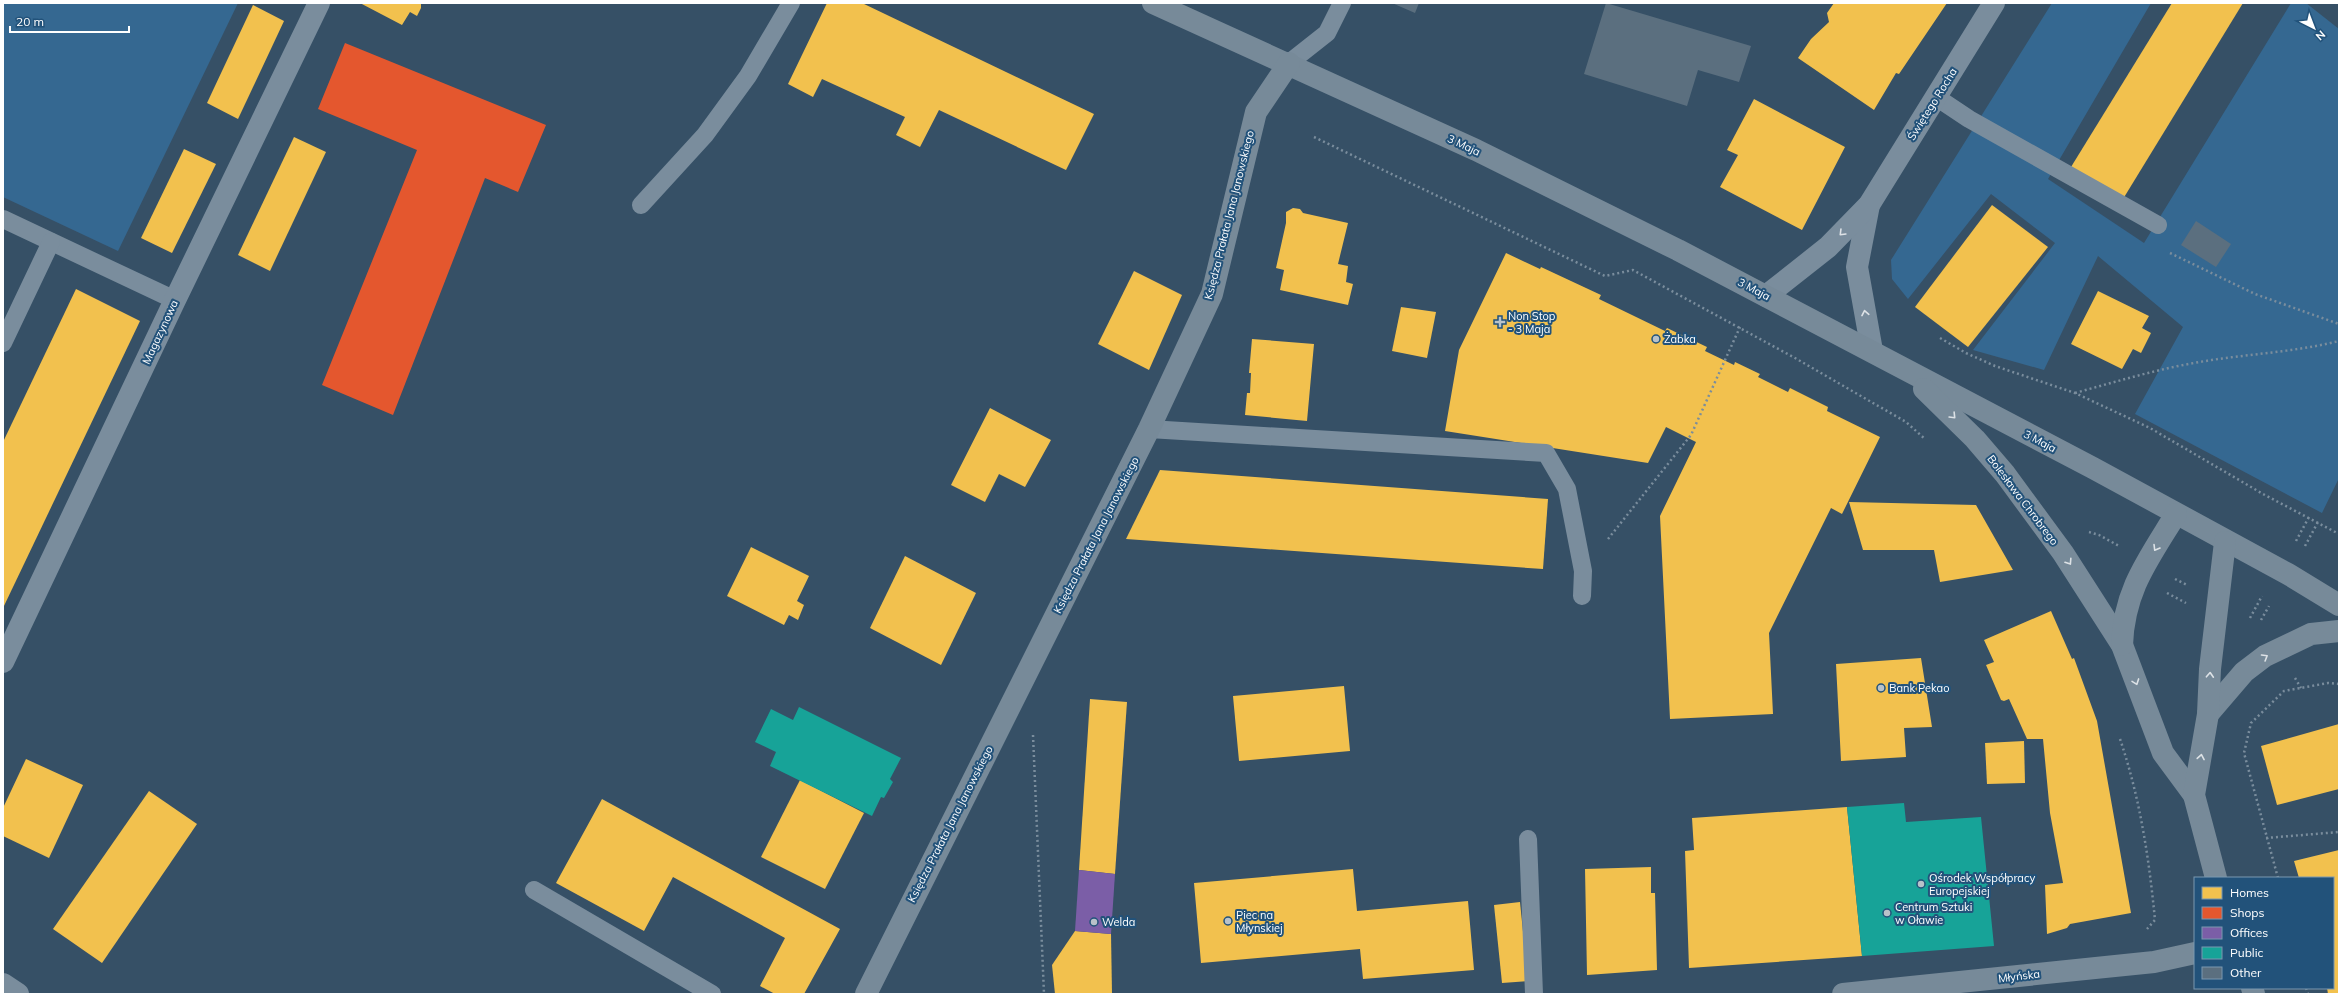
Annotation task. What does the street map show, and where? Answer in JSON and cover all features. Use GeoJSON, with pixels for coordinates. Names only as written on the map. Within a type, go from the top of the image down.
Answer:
{"type":"FeatureCollection","features":[{"type":"Feature","properties":{"kind":"street","name":"Magazynowa"},"geometry":{"type":"LineString","coordinates":[[3,662],[175,300],[319,3]]}},
{"type":"Feature","properties":{"kind":"street","name":"3 Maja"},"geometry":{"type":"LineString","coordinates":[[1153,3],[1289,63],[1482,153],[1766,296],[1872,351],[1904,370],[2176,514],[2225,542],[2288,574],[2339,605]]}},
{"type":"Feature","properties":{"kind":"street","name":"Świętego Rocha"},"geometry":{"type":"LineString","coordinates":[[1766,296],[1828,247],[1869,205],[1994,3]]}},
{"type":"Feature","properties":{"kind":"street","name":"Księdza Prałata Jana Janowskiego"},"geometry":{"type":"LineString","coordinates":[[866,994],[1149,430],[1212,294],[1256,112],[1289,63]]}},
{"type":"Feature","properties":{"kind":"street","name":"Świętego Rocha"},"geometry":{"type":"LineString","coordinates":[[1869,205],[1857,267],[1872,351]]}},
{"type":"Feature","properties":{"kind":"street","name":"Bolesława Chrobrego"},"geometry":{"type":"LineString","coordinates":[[1904,370],[1942,405],[2006,474],[2063,553],[2122,646],[2163,753],[2194,795],[2216,877]]}},
{"type":"Feature","properties":{"kind":"street","name":"Bolesława Chrobrego"},"geometry":{"type":"LineString","coordinates":[[2122,646],[2123,621],[2128,601],[2138,577],[2176,514]]}},
{"type":"Feature","properties":{"kind":"street","name":"Bolesława Chrobrego"},"geometry":{"type":"LineString","coordinates":[[2194,795],[2208,714],[2210,669],[2225,542]]}},
{"type":"Feature","properties":{"kind":"street"},"geometry":{"type":"LineString","coordinates":[[2208,714],[2244,672],[2265,656],[2311,634],[2339,631]]}},
{"type":"Feature","properties":{"kind":"street","name":"Młyńska"},"geometry":{"type":"LineString","coordinates":[[1843,994],[1975,987],[2154,962],[2194,953]]}},
{"type":"Feature","properties":{"kind":"street"},"geometry":{"type":"LineString","coordinates":[[3,984],[18,994]]}},
{"type":"Feature","properties":{"kind":"lane"},"geometry":{"type":"LineString","coordinates":[[642,205],[705,136],[748,76],[792,3]]}},
{"type":"Feature","properties":{"kind":"lane"},"geometry":{"type":"LineString","coordinates":[[1289,63],[1327,33],[1342,3]]}},
{"type":"Feature","properties":{"kind":"lane"},"geometry":{"type":"LineString","coordinates":[[1936,97],[1969,119],[2158,226]]}},
{"type":"Feature","properties":{"kind":"lane"},"geometry":{"type":"LineString","coordinates":[[3,219],[175,300]]}},
{"type":"Feature","properties":{"kind":"lane"},"geometry":{"type":"LineString","coordinates":[[3,343],[51,242]]}},
{"type":"Feature","properties":{"kind":"lane"},"geometry":{"type":"LineString","coordinates":[[1149,430],[1546,453],[1566,490],[1583,571],[1582,596]]}},
{"type":"Feature","properties":{"kind":"lane"},"geometry":{"type":"LineString","coordinates":[[1528,839],[1534,994]]}},
{"type":"Feature","properties":{"kind":"lane"},"geometry":{"type":"LineString","coordinates":[[534,890],[712,994]]}},
{"type":"Feature","properties":{"kind":"path"},"geometry":{"type":"LineString","coordinates":[[1314,137],[1606,276],[1633,270],[1740,327],[1906,422],[1928,441]]}},
{"type":"Feature","properties":{"kind":"path"},"geometry":{"type":"LineString","coordinates":[[2158,226],[2150,244],[2255,294],[2339,324]]}},
{"type":"Feature","properties":{"kind":"path"},"geometry":{"type":"LineString","coordinates":[[1583,571],[1691,435],[1740,327]]}},
{"type":"Feature","properties":{"kind":"path"},"geometry":{"type":"LineString","coordinates":[[1940,338],[1966,353],[1995,366],[2075,393],[2150,428],[2263,494],[2339,534]]}},
{"type":"Feature","properties":{"kind":"path"},"geometry":{"type":"LineString","coordinates":[[2075,393],[2151,372],[2195,363],[2304,349],[2339,341]]}},
{"type":"Feature","properties":{"kind":"path"},"geometry":{"type":"LineString","coordinates":[[2294,544],[2309,517]]}},
{"type":"Feature","properties":{"kind":"path"},"geometry":{"type":"LineString","coordinates":[[2302,551],[2318,522]]}},
{"type":"Feature","properties":{"kind":"path"},"geometry":{"type":"LineString","coordinates":[[2085,532],[2099,535],[2120,546]]}},
{"type":"Feature","properties":{"kind":"path"},"geometry":{"type":"LineString","coordinates":[[2168,575],[2189,586]]}},
{"type":"Feature","properties":{"kind":"path"},"geometry":{"type":"LineString","coordinates":[[2164,592],[2192,606]]}},
{"type":"Feature","properties":{"kind":"path"},"geometry":{"type":"LineString","coordinates":[[2249,620],[2259,601]]}},
{"type":"Feature","properties":{"kind":"path"},"geometry":{"type":"LineString","coordinates":[[2293,672],[2301,688]]}},
{"type":"Feature","properties":{"kind":"path"},"geometry":{"type":"LineString","coordinates":[[2278,877],[2244,754],[2251,722],[2284,692],[2328,683],[2339,684]]}},
{"type":"Feature","properties":{"kind":"path"},"geometry":{"type":"LineString","coordinates":[[1033,730],[1044,994]]}},
{"type":"Feature","properties":{"kind":"path"},"geometry":{"type":"LineString","coordinates":[[2118,732],[2132,773],[2143,825],[2155,920],[2146,930]]}},
{"type":"Feature","properties":{"kind":"path"},"geometry":{"type":"LineString","coordinates":[[2266,838],[2339,832]]}},
{"type":"Feature","properties":{"kind":"shaded area"},"geometry":{"type":"Polygon","coordinates":[[[3,3],[238,3],[118,251],[3,197],[3,3]]]}},
{"type":"Feature","properties":{"kind":"shaded area"},"geometry":{"type":"Polygon","coordinates":[[[2052,3],[2151,3],[2048,179],[2144,243],[2291,3],[2306,3],[2339,29],[2339,478],[2322,513],[2135,414],[2183,327],[2098,256],[2044,370],[1973,350],[2055,243],[1991,194],[1908,299],[1892,279],[1891,260],[2052,3]]]}},
{"type":"Feature","properties":{"kind":"building: Homes"},"geometry":{"type":"Polygon","coordinates":[[[360,3],[421,3],[421,8],[417,16],[410,12],[402,25],[360,3]]]}},
{"type":"Feature","properties":{"kind":"building: Homes"},"geometry":{"type":"Polygon","coordinates":[[[827,3],[862,3],[1094,114],[1066,170],[939,110],[920,147],[896,135],[905,117],[822,79],[813,97],[788,84],[827,3]]]}},
{"type":"Feature","properties":{"kind":"building: Homes"},"geometry":{"type":"Polygon","coordinates":[[[1834,3],[1947,3],[1899,74],[1896,73],[1874,110],[1798,58],[1811,39],[1829,22],[1827,13],[1834,3]]]}},
{"type":"Feature","properties":{"kind":"building: Homes"},"geometry":{"type":"Polygon","coordinates":[[[2172,3],[2243,3],[2123,199],[2071,167],[2172,3]]]}},
{"type":"Feature","properties":{"kind":"building: Homes"},"geometry":{"type":"Polygon","coordinates":[[[253,5],[284,21],[238,119],[207,103],[253,5]]]}},
{"type":"Feature","properties":{"kind":"building: Homes"},"geometry":{"type":"Polygon","coordinates":[[[1754,99],[1845,147],[1802,230],[1720,187],[1738,155],[1727,150],[1754,99]]]}},
{"type":"Feature","properties":{"kind":"building: Homes"},"geometry":{"type":"Polygon","coordinates":[[[294,137],[326,152],[270,271],[238,255],[294,137]]]}},
{"type":"Feature","properties":{"kind":"building: Homes"},"geometry":{"type":"Polygon","coordinates":[[[184,149],[216,164],[172,253],[141,238],[184,149]]]}},
{"type":"Feature","properties":{"kind":"building: Homes"},"geometry":{"type":"Polygon","coordinates":[[[1992,205],[2048,247],[1968,347],[1915,307],[1992,205]]]}},
{"type":"Feature","properties":{"kind":"building: Homes"},"geometry":{"type":"Polygon","coordinates":[[[1293,208],[1300,209],[1303,213],[1348,223],[1338,264],[1348,266],[1346,282],[1353,284],[1348,305],[1280,290],[1284,270],[1276,268],[1286,223],[1286,212],[1293,208]]]}},
{"type":"Feature","properties":{"kind":"building: Homes"},"geometry":{"type":"Polygon","coordinates":[[[1506,253],[1540,269],[1541,267],[1601,295],[1599,299],[1665,331],[1667,328],[1707,347],[1705,351],[1734,365],[1735,362],[1760,374],[1758,377],[1788,392],[1790,388],[1828,407],[1827,411],[1880,437],[1842,514],[1831,508],[1769,633],[1773,714],[1670,719],[1660,516],[1696,442],[1666,427],[1648,463],[1445,431],[1459,350],[1506,253]]]}},
{"type":"Feature","properties":{"kind":"building: Homes"},"geometry":{"type":"Polygon","coordinates":[[[1134,271],[1182,295],[1149,370],[1098,344],[1134,271]]]}},
{"type":"Feature","properties":{"kind":"building: Homes"},"geometry":{"type":"Polygon","coordinates":[[[76,289],[140,321],[3,608],[3,442],[76,289]]]}},
{"type":"Feature","properties":{"kind":"building: Homes"},"geometry":{"type":"Polygon","coordinates":[[[2098,291],[2149,316],[2142,328],[2151,333],[2141,353],[2133,349],[2122,369],[2071,344],[2098,291]]]}},
{"type":"Feature","properties":{"kind":"building: Homes"},"geometry":{"type":"Polygon","coordinates":[[[1401,307],[1436,312],[1427,358],[1392,351],[1401,307]]]}},
{"type":"Feature","properties":{"kind":"building: Homes"},"geometry":{"type":"Polygon","coordinates":[[[1252,339],[1314,344],[1307,421],[1245,415],[1247,393],[1250,393],[1251,373],[1249,373],[1252,339]]]}},
{"type":"Feature","properties":{"kind":"building: Homes"},"geometry":{"type":"Polygon","coordinates":[[[990,408],[1051,440],[1025,487],[999,474],[985,502],[951,485],[990,408]]]}},
{"type":"Feature","properties":{"kind":"building: Homes"},"geometry":{"type":"Polygon","coordinates":[[[1160,470],[1548,499],[1543,569],[1126,539],[1160,470]]]}},
{"type":"Feature","properties":{"kind":"building: Homes"},"geometry":{"type":"Polygon","coordinates":[[[1849,502],[1976,505],[2013,570],[1940,582],[1934,550],[1863,550],[1849,502]]]}},
{"type":"Feature","properties":{"kind":"building: Homes"},"geometry":{"type":"Polygon","coordinates":[[[751,547],[809,576],[797,601],[804,605],[798,620],[789,615],[784,625],[727,596],[751,547]]]}},
{"type":"Feature","properties":{"kind":"building: Homes"},"geometry":{"type":"Polygon","coordinates":[[[905,556],[976,593],[941,665],[870,628],[905,556]]]}},
{"type":"Feature","properties":{"kind":"building: Homes"},"geometry":{"type":"Polygon","coordinates":[[[2051,611],[2072,659],[2074,658],[2097,721],[2131,913],[2070,924],[2067,928],[2047,934],[2045,885],[2063,883],[2050,813],[2043,739],[2027,739],[2009,699],[2004,701],[2001,700],[1986,665],[1994,662],[1984,640],[2051,611]]]}},
{"type":"Feature","properties":{"kind":"building: Homes"},"geometry":{"type":"Polygon","coordinates":[[[1921,658],[1932,727],[1904,728],[1906,757],[1841,761],[1836,664],[1921,658]]]}},
{"type":"Feature","properties":{"kind":"building: Homes"},"geometry":{"type":"Polygon","coordinates":[[[1344,686],[1350,751],[1239,761],[1233,696],[1344,686]]]}},
{"type":"Feature","properties":{"kind":"building: Homes"},"geometry":{"type":"Polygon","coordinates":[[[1090,699],[1127,702],[1115,874],[1079,870],[1090,699]]]}},
{"type":"Feature","properties":{"kind":"building: Homes"},"geometry":{"type":"Polygon","coordinates":[[[2339,724],[2339,789],[2277,805],[2261,746],[2339,724]]]}},
{"type":"Feature","properties":{"kind":"building: Homes"},"geometry":{"type":"Polygon","coordinates":[[[2024,741],[2025,783],[1987,784],[1985,743],[2024,741]]]}},
{"type":"Feature","properties":{"kind":"building: Homes"},"geometry":{"type":"Polygon","coordinates":[[[26,759],[83,785],[49,858],[3,836],[3,808],[26,759]]]}},
{"type":"Feature","properties":{"kind":"building: Homes"},"geometry":{"type":"Polygon","coordinates":[[[800,780],[864,813],[825,889],[761,857],[800,780]]]}},
{"type":"Feature","properties":{"kind":"building: Homes"},"geometry":{"type":"Polygon","coordinates":[[[149,791],[197,824],[102,963],[53,929],[149,791]]]}},
{"type":"Feature","properties":{"kind":"building: Homes"},"geometry":{"type":"Polygon","coordinates":[[[602,799],[840,929],[804,994],[775,994],[760,986],[785,938],[673,877],[644,931],[556,883],[602,799]]]}},
{"type":"Feature","properties":{"kind":"building: Homes"},"geometry":{"type":"Polygon","coordinates":[[[1847,807],[1862,956],[1689,968],[1685,851],[1694,850],[1692,818],[1847,807]]]}},
{"type":"Feature","properties":{"kind":"building: Homes"},"geometry":{"type":"Polygon","coordinates":[[[2339,850],[2339,994],[2328,994],[2327,989],[2334,989],[2334,877],[2299,877],[2294,861],[2339,850]]]}},
{"type":"Feature","properties":{"kind":"building: Homes"},"geometry":{"type":"Polygon","coordinates":[[[1651,867],[1651,893],[1655,893],[1657,970],[1587,975],[1585,869],[1651,867]]]}},
{"type":"Feature","properties":{"kind":"building: Homes"},"geometry":{"type":"Polygon","coordinates":[[[1353,869],[1357,911],[1468,901],[1474,970],[1363,979],[1360,949],[1201,963],[1194,883],[1353,869]]]}},
{"type":"Feature","properties":{"kind":"building: Homes"},"geometry":{"type":"Polygon","coordinates":[[[1520,902],[1528,981],[1502,983],[1494,905],[1520,902]]]}},
{"type":"Feature","properties":{"kind":"building: Homes"},"geometry":{"type":"Polygon","coordinates":[[[1075,931],[1111,934],[1112,994],[1055,994],[1052,965],[1075,931]]]}},
{"type":"Feature","properties":{"kind":"building: Shops"},"geometry":{"type":"Polygon","coordinates":[[[345,43],[546,125],[518,192],[485,178],[393,415],[322,385],[417,150],[318,109],[345,43]]]}},
{"type":"Feature","properties":{"kind":"building: Offices"},"geometry":{"type":"Polygon","coordinates":[[[1079,870],[1115,874],[1111,934],[1075,931],[1079,870]]]}},
{"type":"Feature","properties":{"kind":"building: Public"},"geometry":{"type":"Polygon","coordinates":[[[799,707],[901,758],[890,779],[893,782],[884,798],[881,797],[872,816],[770,766],[776,752],[755,742],[771,709],[793,720],[799,707]]]}},
{"type":"Feature","properties":{"kind":"building: Public","name":"Ośrodek Współpracy Europejskiej"},"geometry":{"type":"Polygon","coordinates":[[[1904,803],[1906,822],[1981,817],[1994,946],[1862,956],[1847,807],[1904,803]]]}},
{"type":"Feature","properties":{"kind":"building: Other"},"geometry":{"type":"Polygon","coordinates":[[[1392,3],[1419,3],[1415,13],[1392,3]]]}},
{"type":"Feature","properties":{"kind":"building: Other"},"geometry":{"type":"Polygon","coordinates":[[[1606,3],[1751,46],[1739,82],[1698,70],[1687,106],[1584,74],[1606,3]]]}},
{"type":"Feature","properties":{"kind":"building: Other"},"geometry":{"type":"Polygon","coordinates":[[[2196,221],[2231,244],[2216,267],[2181,245],[2196,221]]]}},
{"type":"Feature","properties":{"kind":"place","name":"Non Stop - 3 Maja"},"geometry":{"type":"Point","coordinates":[1500,322]}},
{"type":"Feature","properties":{"kind":"place","name":"Żabka"},"geometry":{"type":"Point","coordinates":[1656,339]}},
{"type":"Feature","properties":{"kind":"place","name":"Bank Pekao"},"geometry":{"type":"Point","coordinates":[1881,688]}},
{"type":"Feature","properties":{"kind":"place","name":"Ośrodek Współpracy Europejskiej"},"geometry":{"type":"Point","coordinates":[1921,884]}},
{"type":"Feature","properties":{"kind":"place","name":"Centrum Sztuki w Oławie"},"geometry":{"type":"Point","coordinates":[1887,913]}},
{"type":"Feature","properties":{"kind":"place","name":"Piec na Młynskiej"},"geometry":{"type":"Point","coordinates":[1228,921]}},
{"type":"Feature","properties":{"kind":"place","name":"Welda"},"geometry":{"type":"Point","coordinates":[1094,922]}}]}
